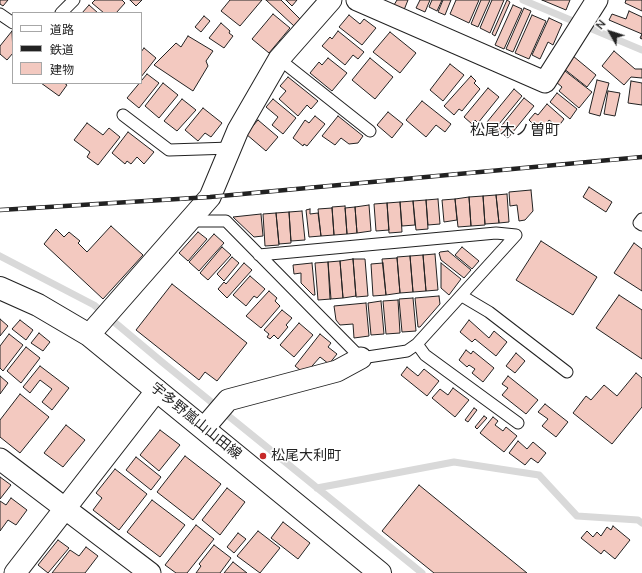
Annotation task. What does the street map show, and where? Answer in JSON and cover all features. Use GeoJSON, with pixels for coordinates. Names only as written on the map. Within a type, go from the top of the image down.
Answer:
{"type":"FeatureCollection","features":[{"type":"Feature","properties":{"kind":"main road","name":"宇多野嵐山山田線"},"geometry":{"type":"LineString","coordinates":[[0,288],[38,305],[101,321],[157,390],[374,571]]}},
{"type":"Feature","properties":{"kind":"street"},"geometry":{"type":"LineString","coordinates":[[101,321],[210,197],[238,130],[279,59],[331,0]]}},
{"type":"Feature","properties":{"kind":"street"},"geometry":{"type":"LineString","coordinates":[[357,0],[545,82],[597,0]]}},
{"type":"Feature","properties":{"kind":"street"},"geometry":{"type":"LineString","coordinates":[[204,428],[228,400],[337,371],[361,358]]}},
{"type":"Feature","properties":{"kind":"street"},"geometry":{"type":"LineString","coordinates":[[15,573],[157,390]]}},
{"type":"Feature","properties":{"kind":"street"},"geometry":{"type":"LineString","coordinates":[[0,459],[150,573]]}},
{"type":"Feature","properties":{"kind":"lane"},"geometry":{"type":"LineString","coordinates":[[62,12],[74,0]]}},
{"type":"Feature","properties":{"kind":"lane"},"geometry":{"type":"LineString","coordinates":[[0,14],[12,22]]}},
{"type":"Feature","properties":{"kind":"lane"},"geometry":{"type":"LineString","coordinates":[[279,59],[370,131]]}},
{"type":"Feature","properties":{"kind":"lane"},"geometry":{"type":"LineString","coordinates":[[123,116],[169,150],[231,148]]}},
{"type":"Feature","properties":{"kind":"lane"},"geometry":{"type":"LineString","coordinates":[[642,219],[639,223],[642,225]]}},
{"type":"Feature","properties":{"kind":"lane"},"geometry":{"type":"LineString","coordinates":[[190,221],[226,221],[259,255],[361,358],[407,350],[418,344],[516,235],[496,233],[259,255]]}},
{"type":"Feature","properties":{"kind":"lane"},"geometry":{"type":"LineString","coordinates":[[462,296],[488,312],[567,372]]}},
{"type":"Feature","properties":{"kind":"lane"},"geometry":{"type":"LineString","coordinates":[[418,344],[425,355],[518,423]]}},
{"type":"Feature","properties":{"kind":"building"},"geometry":{"type":"Polygon","coordinates":[[[0,0],[8,0],[3,6],[0,4],[0,0]]]}},
{"type":"Feature","properties":{"kind":"building"},"geometry":{"type":"Polygon","coordinates":[[[95,0],[122,0],[125,3],[117,12],[103,12],[92,3],[95,0]]]}},
{"type":"Feature","properties":{"kind":"building"},"geometry":{"type":"Polygon","coordinates":[[[130,0],[142,0],[136,6],[130,0]]]}},
{"type":"Feature","properties":{"kind":"building"},"geometry":{"type":"Polygon","coordinates":[[[230,0],[262,0],[240,26],[221,11],[230,0]]]}},
{"type":"Feature","properties":{"kind":"building"},"geometry":{"type":"Polygon","coordinates":[[[266,0],[281,0],[300,19],[294,26],[266,0]]]}},
{"type":"Feature","properties":{"kind":"building"},"geometry":{"type":"Polygon","coordinates":[[[286,0],[297,0],[292,6],[286,0]]]}},
{"type":"Feature","properties":{"kind":"building"},"geometry":{"type":"Polygon","coordinates":[[[397,0],[408,0],[404,10],[394,5],[397,0]]]}},
{"type":"Feature","properties":{"kind":"building"},"geometry":{"type":"Polygon","coordinates":[[[420,0],[430,0],[425,12],[416,8],[420,0]]]}},
{"type":"Feature","properties":{"kind":"building"},"geometry":{"type":"Polygon","coordinates":[[[432,0],[442,0],[437,11],[429,7],[432,0]]]}},
{"type":"Feature","properties":{"kind":"building"},"geometry":{"type":"Polygon","coordinates":[[[443,0],[451,0],[445,15],[438,12],[443,0]]]}},
{"type":"Feature","properties":{"kind":"building"},"geometry":{"type":"Polygon","coordinates":[[[456,0],[479,0],[469,23],[450,14],[456,0]]]}},
{"type":"Feature","properties":{"kind":"building"},"geometry":{"type":"Polygon","coordinates":[[[481,0],[490,0],[478,27],[471,24],[481,0]]]}},
{"type":"Feature","properties":{"kind":"building"},"geometry":{"type":"Polygon","coordinates":[[[492,0],[504,0],[490,33],[480,28],[492,0]]]}},
{"type":"Feature","properties":{"kind":"building"},"geometry":{"type":"Polygon","coordinates":[[[507,0],[510,2],[495,36],[492,34],[507,0]]]}},
{"type":"Feature","properties":{"kind":"building"},"geometry":{"type":"Polygon","coordinates":[[[542,0],[570,0],[566,10],[542,0]]]}},
{"type":"Feature","properties":{"kind":"building"},"geometry":{"type":"Polygon","coordinates":[[[626,0],[642,0],[642,11],[625,3],[626,0]]]}},
{"type":"Feature","properties":{"kind":"building"},"geometry":{"type":"Polygon","coordinates":[[[89,5],[97,12],[83,12],[89,5]]]}},
{"type":"Feature","properties":{"kind":"building"},"geometry":{"type":"Polygon","coordinates":[[[513,5],[522,9],[504,49],[495,45],[513,5]]]}},
{"type":"Feature","properties":{"kind":"building"},"geometry":{"type":"Polygon","coordinates":[[[524,8],[531,11],[513,52],[506,49],[524,8]]]}},
{"type":"Feature","properties":{"kind":"building"},"geometry":{"type":"Polygon","coordinates":[[[629,11],[642,17],[642,34],[609,20],[612,14],[626,19],[629,11]]]}},
{"type":"Feature","properties":{"kind":"building"},"geometry":{"type":"Polygon","coordinates":[[[273,14],[290,28],[269,53],[252,39],[273,14]]]}},
{"type":"Feature","properties":{"kind":"building"},"geometry":{"type":"Polygon","coordinates":[[[349,15],[360,24],[364,19],[376,28],[362,45],[339,27],[349,15]]]}},
{"type":"Feature","properties":{"kind":"building"},"geometry":{"type":"Polygon","coordinates":[[[532,15],[546,21],[529,59],[515,53],[532,15]]]}},
{"type":"Feature","properties":{"kind":"building"},"geometry":{"type":"Polygon","coordinates":[[[204,16],[210,21],[201,32],[195,27],[204,16]]]}},
{"type":"Feature","properties":{"kind":"building"},"geometry":{"type":"Polygon","coordinates":[[[549,18],[562,24],[553,45],[548,42],[540,59],[532,55],[549,18]]]}},
{"type":"Feature","properties":{"kind":"building"},"geometry":{"type":"Polygon","coordinates":[[[221,23],[233,36],[224,48],[209,38],[221,23]]]}},
{"type":"Feature","properties":{"kind":"building"},"geometry":{"type":"Polygon","coordinates":[[[12,31],[12,54],[7,60],[0,54],[0,46],[12,31]]]}},
{"type":"Feature","properties":{"kind":"building"},"geometry":{"type":"Polygon","coordinates":[[[338,31],[364,52],[358,59],[353,55],[345,65],[322,46],[330,37],[332,39],[338,31]]]}},
{"type":"Feature","properties":{"kind":"building"},"geometry":{"type":"Polygon","coordinates":[[[390,32],[416,53],[400,73],[373,52],[390,32]]]}},
{"type":"Feature","properties":{"kind":"building"},"geometry":{"type":"Polygon","coordinates":[[[188,36],[213,51],[206,61],[208,66],[193,91],[154,65],[176,43],[181,47],[188,36]]]}},
{"type":"Feature","properties":{"kind":"building"},"geometry":{"type":"Polygon","coordinates":[[[144,48],[156,58],[142,76],[142,51],[144,48]]]}},
{"type":"Feature","properties":{"kind":"building"},"geometry":{"type":"Polygon","coordinates":[[[614,51],[635,69],[642,69],[642,78],[631,77],[624,85],[602,66],[614,51]]]}},
{"type":"Feature","properties":{"kind":"building"},"geometry":{"type":"Polygon","coordinates":[[[573,56],[596,75],[587,87],[563,68],[573,56]]]}},
{"type":"Feature","properties":{"kind":"building"},"geometry":{"type":"Polygon","coordinates":[[[328,58],[347,73],[332,91],[310,73],[319,62],[322,65],[328,58]]]}},
{"type":"Feature","properties":{"kind":"building"},"geometry":{"type":"Polygon","coordinates":[[[370,58],[393,77],[375,99],[352,80],[370,58]]]}},
{"type":"Feature","properties":{"kind":"building"},"geometry":{"type":"Polygon","coordinates":[[[450,64],[464,75],[443,101],[430,90],[450,64]]]}},
{"type":"Feature","properties":{"kind":"building"},"geometry":{"type":"Polygon","coordinates":[[[565,71],[592,92],[579,108],[559,91],[562,87],[556,82],[565,71]]]}},
{"type":"Feature","properties":{"kind":"building"},"geometry":{"type":"Polygon","coordinates":[[[147,74],[159,83],[139,108],[127,98],[139,84],[142,84],[142,80],[147,74]]]}},
{"type":"Feature","properties":{"kind":"building"},"geometry":{"type":"Polygon","coordinates":[[[471,76],[476,81],[474,83],[480,89],[462,111],[459,109],[454,115],[444,106],[471,76]]]}},
{"type":"Feature","properties":{"kind":"building"},"geometry":{"type":"Polygon","coordinates":[[[288,77],[318,101],[311,109],[307,105],[298,116],[279,99],[286,91],[280,86],[288,77]]]}},
{"type":"Feature","properties":{"kind":"building"},"geometry":{"type":"Polygon","coordinates":[[[597,80],[609,83],[600,116],[589,113],[597,80]]]}},
{"type":"Feature","properties":{"kind":"building"},"geometry":{"type":"Polygon","coordinates":[[[631,81],[642,83],[642,105],[628,103],[631,81]]]}},
{"type":"Feature","properties":{"kind":"building"},"geometry":{"type":"Polygon","coordinates":[[[163,83],[178,95],[159,118],[145,106],[163,83]]]}},
{"type":"Feature","properties":{"kind":"building"},"geometry":{"type":"Polygon","coordinates":[[[42,84],[67,85],[59,96],[42,84]]]}},
{"type":"Feature","properties":{"kind":"building"},"geometry":{"type":"Polygon","coordinates":[[[488,88],[499,97],[478,123],[475,120],[472,124],[464,117],[488,88]]]}},
{"type":"Feature","properties":{"kind":"building"},"geometry":{"type":"Polygon","coordinates":[[[514,89],[522,96],[495,129],[487,122],[514,89]]]}},
{"type":"Feature","properties":{"kind":"building"},"geometry":{"type":"Polygon","coordinates":[[[608,91],[620,93],[615,116],[604,114],[608,91]]]}},
{"type":"Feature","properties":{"kind":"building"},"geometry":{"type":"Polygon","coordinates":[[[557,93],[577,109],[570,119],[550,102],[557,93]]]}},
{"type":"Feature","properties":{"kind":"building"},"geometry":{"type":"Polygon","coordinates":[[[524,98],[534,106],[508,138],[498,130],[524,98]]]}},
{"type":"Feature","properties":{"kind":"building"},"geometry":{"type":"Polygon","coordinates":[[[182,99],[196,110],[177,131],[164,121],[182,99]]]}},
{"type":"Feature","properties":{"kind":"building"},"geometry":{"type":"Polygon","coordinates":[[[273,99],[296,118],[283,134],[272,125],[278,117],[266,107],[273,99]]]}},
{"type":"Feature","properties":{"kind":"building"},"geometry":{"type":"Polygon","coordinates":[[[422,101],[451,124],[445,132],[436,125],[426,137],[406,120],[422,101]]]}},
{"type":"Feature","properties":{"kind":"building"},"geometry":{"type":"Polygon","coordinates":[[[547,104],[564,119],[558,127],[549,120],[545,126],[542,123],[537,128],[529,120],[535,113],[538,115],[547,104]]]}},
{"type":"Feature","properties":{"kind":"building"},"geometry":{"type":"Polygon","coordinates":[[[203,108],[222,123],[211,137],[205,133],[198,141],[185,130],[203,108]]]}},
{"type":"Feature","properties":{"kind":"building"},"geometry":{"type":"Polygon","coordinates":[[[388,112],[403,124],[392,138],[377,125],[388,112]]]}},
{"type":"Feature","properties":{"kind":"building"},"geometry":{"type":"Polygon","coordinates":[[[315,116],[325,124],[307,146],[304,144],[303,146],[293,138],[305,120],[309,123],[315,116]]]}},
{"type":"Feature","properties":{"kind":"building"},"geometry":{"type":"Polygon","coordinates":[[[338,116],[363,136],[358,143],[349,144],[341,138],[335,145],[322,136],[338,116]]]}},
{"type":"Feature","properties":{"kind":"building"},"geometry":{"type":"Polygon","coordinates":[[[258,120],[278,137],[266,151],[246,134],[258,120]]]}},
{"type":"Feature","properties":{"kind":"building"},"geometry":{"type":"Polygon","coordinates":[[[87,123],[103,135],[109,128],[120,137],[98,165],[87,157],[90,152],[74,140],[87,123]]]}},
{"type":"Feature","properties":{"kind":"building"},"geometry":{"type":"Polygon","coordinates":[[[128,132],[154,152],[144,164],[137,157],[131,164],[127,161],[125,164],[112,153],[128,132]]]}},
{"type":"Feature","properties":{"kind":"building"},"geometry":{"type":"Polygon","coordinates":[[[589,187],[612,202],[606,212],[583,197],[589,187]]]}},
{"type":"Feature","properties":{"kind":"building"},"geometry":{"type":"Polygon","coordinates":[[[531,190],[533,211],[525,220],[519,221],[517,205],[510,206],[509,192],[531,190]]]}},
{"type":"Feature","properties":{"kind":"building"},"geometry":{"type":"Polygon","coordinates":[[[507,194],[509,222],[499,223],[496,195],[507,194]]]}},
{"type":"Feature","properties":{"kind":"building"},"geometry":{"type":"Polygon","coordinates":[[[496,195],[499,223],[485,224],[483,196],[496,195]]]}},
{"type":"Feature","properties":{"kind":"building"},"geometry":{"type":"Polygon","coordinates":[[[483,196],[485,225],[471,226],[469,197],[483,196]]]}},
{"type":"Feature","properties":{"kind":"building"},"geometry":{"type":"Polygon","coordinates":[[[469,197],[471,226],[458,227],[455,199],[469,197]]]}},
{"type":"Feature","properties":{"kind":"building"},"geometry":{"type":"Polygon","coordinates":[[[438,199],[440,224],[428,225],[426,200],[438,199]]]}},
{"type":"Feature","properties":{"kind":"building"},"geometry":{"type":"Polygon","coordinates":[[[455,199],[457,220],[444,222],[442,200],[455,199]]]}},
{"type":"Feature","properties":{"kind":"building"},"geometry":{"type":"Polygon","coordinates":[[[426,200],[428,229],[416,230],[413,201],[426,200]]]}},
{"type":"Feature","properties":{"kind":"building"},"geometry":{"type":"Polygon","coordinates":[[[413,201],[415,225],[402,226],[400,202],[413,201]]]}},
{"type":"Feature","properties":{"kind":"building"},"geometry":{"type":"Polygon","coordinates":[[[400,202],[402,232],[389,233],[387,203],[400,202]]]}},
{"type":"Feature","properties":{"kind":"building"},"geometry":{"type":"Polygon","coordinates":[[[387,203],[389,230],[376,231],[374,204],[387,203]]]}},
{"type":"Feature","properties":{"kind":"building"},"geometry":{"type":"Polygon","coordinates":[[[369,205],[371,231],[357,233],[355,207],[369,205]]]}},
{"type":"Feature","properties":{"kind":"building"},"geometry":{"type":"Polygon","coordinates":[[[345,206],[347,234],[334,235],[332,207],[345,206]]]}},
{"type":"Feature","properties":{"kind":"building"},"geometry":{"type":"Polygon","coordinates":[[[355,207],[357,233],[347,234],[345,208],[355,207]]]}},
{"type":"Feature","properties":{"kind":"building"},"geometry":{"type":"Polygon","coordinates":[[[332,208],[334,235],[321,236],[318,209],[332,208]]]}},
{"type":"Feature","properties":{"kind":"building"},"geometry":{"type":"Polygon","coordinates":[[[310,209],[310,214],[318,213],[321,236],[309,237],[306,210],[310,209]]]}},
{"type":"Feature","properties":{"kind":"building"},"geometry":{"type":"Polygon","coordinates":[[[302,211],[305,240],[291,241],[289,212],[302,211]]]}},
{"type":"Feature","properties":{"kind":"building"},"geometry":{"type":"Polygon","coordinates":[[[289,212],[291,243],[279,244],[276,213],[289,212]]]}},
{"type":"Feature","properties":{"kind":"building"},"geometry":{"type":"Polygon","coordinates":[[[276,213],[279,245],[265,246],[263,214],[276,213]]]}},
{"type":"Feature","properties":{"kind":"building"},"geometry":{"type":"Polygon","coordinates":[[[261,214],[263,236],[254,237],[233,217],[261,214]]]}},
{"type":"Feature","properties":{"kind":"building"},"geometry":{"type":"Polygon","coordinates":[[[111,226],[143,255],[103,299],[44,244],[56,229],[64,237],[69,232],[80,241],[78,243],[87,252],[111,226]]]}},
{"type":"Feature","properties":{"kind":"building"},"geometry":{"type":"Polygon","coordinates":[[[198,232],[207,239],[188,261],[179,253],[198,232]]]}},
{"type":"Feature","properties":{"kind":"building"},"geometry":{"type":"Polygon","coordinates":[[[214,234],[224,243],[199,271],[189,262],[214,234]]]}},
{"type":"Feature","properties":{"kind":"building"},"geometry":{"type":"Polygon","coordinates":[[[541,241],[597,277],[573,315],[516,280],[541,241]]]}},
{"type":"Feature","properties":{"kind":"building"},"geometry":{"type":"Polygon","coordinates":[[[634,243],[642,249],[642,291],[614,273],[634,243]]]}},
{"type":"Feature","properties":{"kind":"building"},"geometry":{"type":"Polygon","coordinates":[[[222,247],[231,255],[208,280],[200,273],[222,247]]]}},
{"type":"Feature","properties":{"kind":"building"},"geometry":{"type":"Polygon","coordinates":[[[462,247],[479,261],[472,269],[455,255],[462,247]]]}},
{"type":"Feature","properties":{"kind":"building"},"geometry":{"type":"Polygon","coordinates":[[[448,251],[471,270],[464,278],[441,260],[439,253],[448,251]]]}},
{"type":"Feature","properties":{"kind":"building"},"geometry":{"type":"Polygon","coordinates":[[[435,254],[438,290],[426,291],[423,255],[435,254]]]}},
{"type":"Feature","properties":{"kind":"building"},"geometry":{"type":"Polygon","coordinates":[[[423,255],[426,291],[413,292],[410,256],[423,255]]]}},
{"type":"Feature","properties":{"kind":"building"},"geometry":{"type":"Polygon","coordinates":[[[410,256],[413,292],[400,293],[397,257],[410,256]]]}},
{"type":"Feature","properties":{"kind":"building"},"geometry":{"type":"Polygon","coordinates":[[[232,257],[239,263],[224,281],[217,274],[232,257]]]}},
{"type":"Feature","properties":{"kind":"building"},"geometry":{"type":"Polygon","coordinates":[[[397,258],[400,293],[386,295],[382,259],[397,258]]]}},
{"type":"Feature","properties":{"kind":"building"},"geometry":{"type":"Polygon","coordinates":[[[353,259],[365,259],[368,296],[356,297],[353,259]]]}},
{"type":"Feature","properties":{"kind":"building"},"geometry":{"type":"Polygon","coordinates":[[[353,259],[356,296],[343,298],[340,261],[353,259]]]}},
{"type":"Feature","properties":{"kind":"building"},"geometry":{"type":"Polygon","coordinates":[[[340,261],[343,298],[330,299],[328,262],[340,261]]]}},
{"type":"Feature","properties":{"kind":"building"},"geometry":{"type":"Polygon","coordinates":[[[328,262],[331,299],[318,300],[315,263],[328,262]]]}},
{"type":"Feature","properties":{"kind":"building"},"geometry":{"type":"Polygon","coordinates":[[[244,263],[252,270],[227,298],[218,289],[224,282],[226,284],[244,263]]]}},
{"type":"Feature","properties":{"kind":"building"},"geometry":{"type":"Polygon","coordinates":[[[312,263],[315,295],[313,295],[301,283],[301,273],[294,274],[293,265],[312,263]]]}},
{"type":"Feature","properties":{"kind":"building"},"geometry":{"type":"Polygon","coordinates":[[[383,263],[386,295],[373,296],[371,264],[383,263]]]}},
{"type":"Feature","properties":{"kind":"building"},"geometry":{"type":"Polygon","coordinates":[[[441,263],[461,279],[449,295],[441,288],[441,263]]]}},
{"type":"Feature","properties":{"kind":"building"},"geometry":{"type":"Polygon","coordinates":[[[250,276],[265,289],[257,298],[254,296],[246,306],[233,295],[250,276]]]}},
{"type":"Feature","properties":{"kind":"building"},"geometry":{"type":"Polygon","coordinates":[[[172,284],[247,343],[217,381],[205,372],[199,380],[136,330],[172,284]]]}},
{"type":"Feature","properties":{"kind":"building"},"geometry":{"type":"Polygon","coordinates":[[[269,291],[277,298],[275,301],[280,306],[261,328],[246,316],[269,291]]]}},
{"type":"Feature","properties":{"kind":"building"},"geometry":{"type":"Polygon","coordinates":[[[619,295],[642,310],[642,359],[596,328],[619,295]]]}},
{"type":"Feature","properties":{"kind":"building"},"geometry":{"type":"Polygon","coordinates":[[[439,296],[440,304],[420,327],[418,327],[415,298],[439,296]]]}},
{"type":"Feature","properties":{"kind":"building"},"geometry":{"type":"Polygon","coordinates":[[[413,298],[416,331],[402,332],[399,299],[413,298]]]}},
{"type":"Feature","properties":{"kind":"building"},"geometry":{"type":"Polygon","coordinates":[[[398,300],[400,333],[386,334],[383,301],[398,300]]]}},
{"type":"Feature","properties":{"kind":"building"},"geometry":{"type":"Polygon","coordinates":[[[381,301],[384,334],[371,335],[368,303],[381,301]]]}},
{"type":"Feature","properties":{"kind":"building"},"geometry":{"type":"Polygon","coordinates":[[[366,303],[369,336],[354,338],[353,324],[340,325],[336,320],[334,306],[366,303]]]}},
{"type":"Feature","properties":{"kind":"building"},"geometry":{"type":"Polygon","coordinates":[[[282,310],[292,318],[286,325],[288,327],[278,339],[274,335],[270,339],[267,337],[269,334],[264,330],[282,310]]]}},
{"type":"Feature","properties":{"kind":"building"},"geometry":{"type":"Polygon","coordinates":[[[0,319],[8,326],[0,336],[0,319]]]}},
{"type":"Feature","properties":{"kind":"building"},"geometry":{"type":"Polygon","coordinates":[[[20,320],[33,330],[26,340],[12,329],[20,320]]]}},
{"type":"Feature","properties":{"kind":"building"},"geometry":{"type":"Polygon","coordinates":[[[469,320],[489,338],[494,331],[507,342],[496,356],[475,339],[472,342],[460,332],[469,320]]]}},
{"type":"Feature","properties":{"kind":"building"},"geometry":{"type":"Polygon","coordinates":[[[299,323],[313,335],[294,357],[280,345],[299,323]]]}},
{"type":"Feature","properties":{"kind":"building"},"geometry":{"type":"Polygon","coordinates":[[[39,333],[50,342],[43,351],[31,343],[39,333]]]}},
{"type":"Feature","properties":{"kind":"building"},"geometry":{"type":"Polygon","coordinates":[[[9,334],[23,345],[3,371],[0,368],[0,346],[9,334]]]}},
{"type":"Feature","properties":{"kind":"building"},"geometry":{"type":"Polygon","coordinates":[[[320,334],[331,343],[328,347],[337,354],[329,364],[320,357],[305,374],[295,366],[320,334]]]}},
{"type":"Feature","properties":{"kind":"building"},"geometry":{"type":"Polygon","coordinates":[[[26,347],[40,358],[21,383],[7,371],[26,347]]]}},
{"type":"Feature","properties":{"kind":"building"},"geometry":{"type":"Polygon","coordinates":[[[466,350],[471,354],[473,351],[494,368],[483,382],[472,373],[475,369],[469,365],[467,367],[459,360],[466,350]]]}},
{"type":"Feature","properties":{"kind":"building"},"geometry":{"type":"Polygon","coordinates":[[[516,353],[525,361],[515,373],[506,366],[516,353]]]}},
{"type":"Feature","properties":{"kind":"building"},"geometry":{"type":"Polygon","coordinates":[[[40,366],[69,388],[52,410],[42,402],[52,389],[40,380],[30,393],[23,387],[40,366]]]}},
{"type":"Feature","properties":{"kind":"building"},"geometry":{"type":"Polygon","coordinates":[[[407,367],[418,376],[424,369],[439,381],[427,396],[401,375],[407,367]]]}},
{"type":"Feature","properties":{"kind":"building"},"geometry":{"type":"Polygon","coordinates":[[[636,373],[642,378],[642,407],[612,444],[573,413],[586,396],[591,400],[604,385],[617,396],[636,373]]]}},
{"type":"Feature","properties":{"kind":"building"},"geometry":{"type":"Polygon","coordinates":[[[0,376],[8,383],[0,394],[0,376]]]}},
{"type":"Feature","properties":{"kind":"building"},"geometry":{"type":"Polygon","coordinates":[[[508,376],[538,400],[526,414],[502,395],[508,388],[502,384],[508,376]]]}},
{"type":"Feature","properties":{"kind":"building"},"geometry":{"type":"Polygon","coordinates":[[[453,388],[469,400],[455,417],[432,398],[440,389],[448,395],[453,388]]]}},
{"type":"Feature","properties":{"kind":"building"},"geometry":{"type":"Polygon","coordinates":[[[20,394],[49,417],[20,453],[0,437],[0,420],[20,394]]]}},
{"type":"Feature","properties":{"kind":"building"},"geometry":{"type":"Polygon","coordinates":[[[545,404],[568,422],[556,437],[542,426],[548,419],[538,412],[545,404]]]}},
{"type":"Feature","properties":{"kind":"building"},"geometry":{"type":"Polygon","coordinates":[[[474,408],[477,410],[468,422],[465,420],[474,408]]]}},
{"type":"Feature","properties":{"kind":"building"},"geometry":{"type":"Polygon","coordinates":[[[484,416],[487,418],[477,429],[475,427],[484,416]]]}},
{"type":"Feature","properties":{"kind":"building"},"geometry":{"type":"Polygon","coordinates":[[[493,417],[498,421],[495,425],[503,431],[506,427],[517,436],[504,452],[480,433],[493,417]]]}},
{"type":"Feature","properties":{"kind":"building"},"geometry":{"type":"Polygon","coordinates":[[[66,425],[85,440],[63,467],[44,453],[66,425]]]}},
{"type":"Feature","properties":{"kind":"building"},"geometry":{"type":"Polygon","coordinates":[[[160,430],[180,445],[159,471],[140,455],[160,430]]]}},
{"type":"Feature","properties":{"kind":"building"},"geometry":{"type":"Polygon","coordinates":[[[518,441],[527,449],[533,442],[546,453],[538,463],[531,458],[525,465],[509,453],[518,441]]]}},
{"type":"Feature","properties":{"kind":"building"},"geometry":{"type":"Polygon","coordinates":[[[185,456],[221,484],[193,520],[157,492],[185,456]]]}},
{"type":"Feature","properties":{"kind":"building"},"geometry":{"type":"Polygon","coordinates":[[[136,457],[161,477],[151,490],[126,470],[136,457]]]}},
{"type":"Feature","properties":{"kind":"building"},"geometry":{"type":"Polygon","coordinates":[[[115,469],[147,494],[119,530],[93,510],[102,498],[96,493],[115,469]]]}},
{"type":"Feature","properties":{"kind":"building"},"geometry":{"type":"Polygon","coordinates":[[[0,477],[11,485],[0,499],[0,477]]]}},
{"type":"Feature","properties":{"kind":"building"},"geometry":{"type":"Polygon","coordinates":[[[419,485],[527,573],[434,573],[382,531],[419,485]]]}},
{"type":"Feature","properties":{"kind":"building"},"geometry":{"type":"Polygon","coordinates":[[[227,488],[245,502],[220,535],[202,520],[227,488]]]}},
{"type":"Feature","properties":{"kind":"building"},"geometry":{"type":"Polygon","coordinates":[[[11,498],[27,510],[16,525],[8,520],[0,531],[0,501],[6,505],[11,498]]]}},
{"type":"Feature","properties":{"kind":"building"},"geometry":{"type":"Polygon","coordinates":[[[152,500],[185,525],[160,557],[127,532],[152,500]]]}},
{"type":"Feature","properties":{"kind":"building"},"geometry":{"type":"Polygon","coordinates":[[[283,522],[310,543],[298,559],[271,538],[283,522]]]}},
{"type":"Feature","properties":{"kind":"building"},"geometry":{"type":"Polygon","coordinates":[[[196,525],[214,539],[187,573],[176,573],[165,565],[196,525]]]}},
{"type":"Feature","properties":{"kind":"building"},"geometry":{"type":"Polygon","coordinates":[[[613,526],[630,540],[615,559],[604,550],[601,554],[581,538],[587,531],[593,537],[597,532],[601,536],[607,527],[611,530],[613,526]]]}},
{"type":"Feature","properties":{"kind":"building"},"geometry":{"type":"Polygon","coordinates":[[[258,531],[280,548],[260,573],[237,556],[258,531]]]}},
{"type":"Feature","properties":{"kind":"building"},"geometry":{"type":"Polygon","coordinates":[[[238,533],[246,539],[234,553],[227,547],[238,533]]]}},
{"type":"Feature","properties":{"kind":"building"},"geometry":{"type":"Polygon","coordinates":[[[58,540],[69,548],[48,573],[38,565],[58,540]]]}},
{"type":"Feature","properties":{"kind":"building"},"geometry":{"type":"Polygon","coordinates":[[[214,545],[231,558],[220,573],[196,573],[201,566],[199,564],[214,545]]]}},
{"type":"Feature","properties":{"kind":"building"},"geometry":{"type":"Polygon","coordinates":[[[86,547],[98,556],[85,573],[52,573],[70,550],[79,556],[86,547]]]}},
{"type":"Feature","properties":{"kind":"building"},"geometry":{"type":"Polygon","coordinates":[[[233,562],[247,573],[224,573],[233,562]]]}},
{"type":"Feature","properties":{"kind":"waterway"},"geometry":{"type":"LineString","coordinates":[[523,0],[642,50]]}},
{"type":"Feature","properties":{"kind":"waterway"},"geometry":{"type":"LineString","coordinates":[[0,256],[94,305],[422,573]]}},
{"type":"Feature","properties":{"kind":"waterway"},"geometry":{"type":"LineString","coordinates":[[317,488],[454,462],[539,475],[577,516],[638,520],[642,523]]}},
{"type":"Feature","properties":{"kind":"railway"},"geometry":{"type":"LineString","coordinates":[[0,210],[210,197],[642,157]]}},
{"type":"Feature","properties":{"kind":"place","name":"松尾大利町"},"geometry":{"type":"Point","coordinates":[263,456]}},
{"type":"Feature","properties":{"kind":"district","name":"松尾木ノ曽町"},"geometry":{"type":"Point","coordinates":[515,130]}}]}
